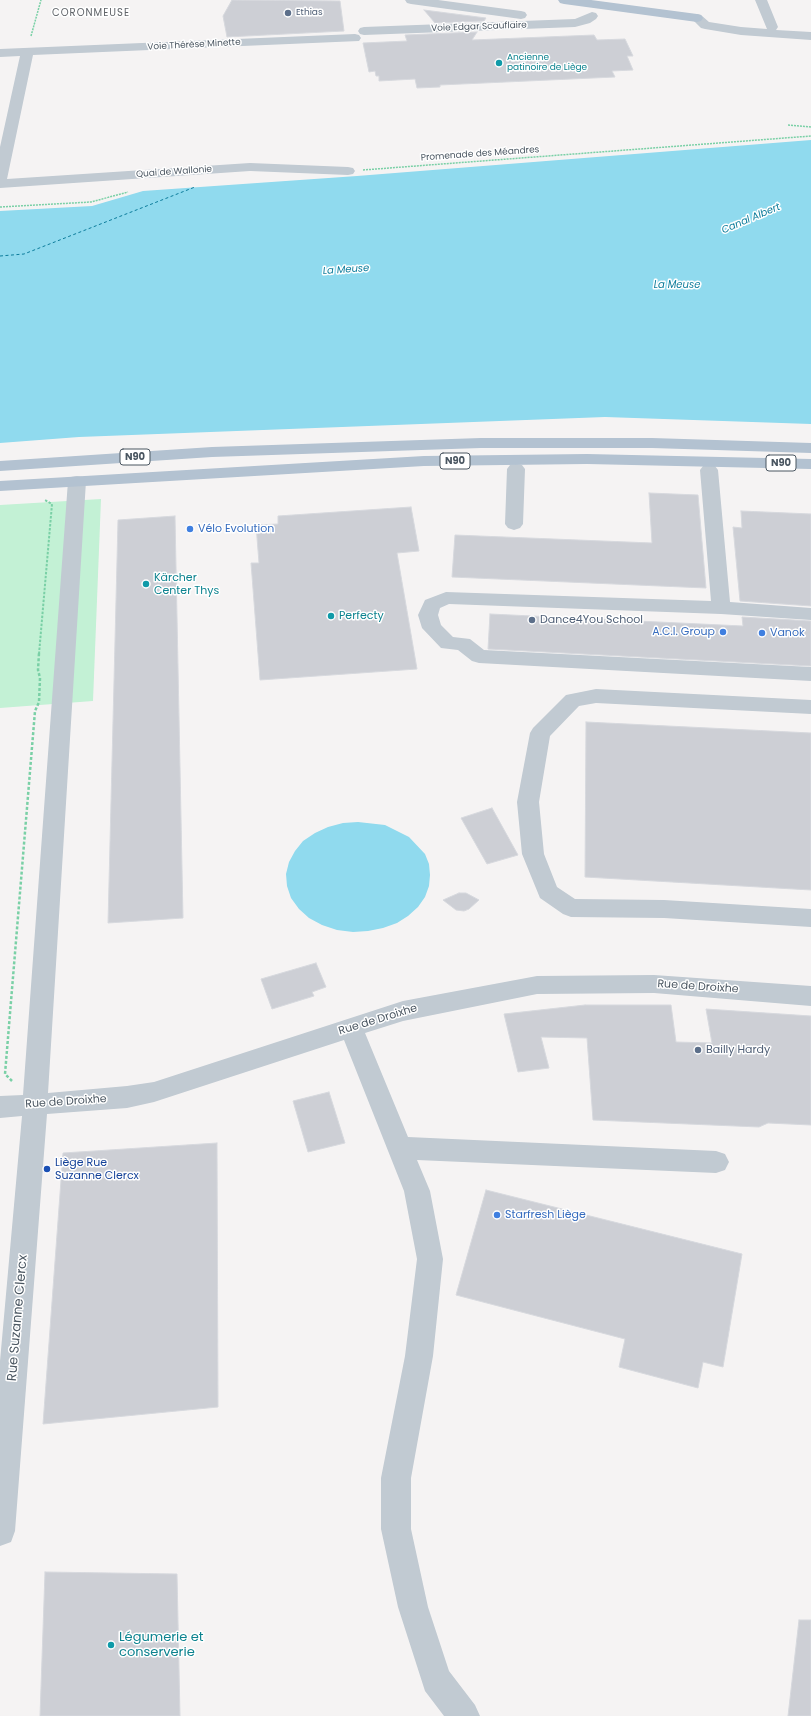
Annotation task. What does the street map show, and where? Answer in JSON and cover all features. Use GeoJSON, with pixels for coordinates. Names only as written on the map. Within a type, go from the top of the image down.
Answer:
{"type":"FeatureCollection","features":[{"type":"Feature","properties":{"kind":"main road"},"geometry":{"type":"LineString","coordinates":[[564,0],[656,6],[697,18]]}},
{"type":"Feature","properties":{"kind":"main road","name":"N90"},"geometry":{"type":"LineString","coordinates":[[0,466],[270,450],[546,443],[689,444],[811,448]]}},
{"type":"Feature","properties":{"kind":"main road"},"geometry":{"type":"LineString","coordinates":[[77,481],[78,474],[82,469],[93,466],[212,457],[270,450]]}},
{"type":"Feature","properties":{"kind":"main road","name":"N90"},"geometry":{"type":"LineString","coordinates":[[0,486],[343,464],[495,460],[657,460],[811,464]]}},
{"type":"Feature","properties":{"kind":"main road"},"geometry":{"type":"LineString","coordinates":[[160,476],[206,481],[396,472],[516,469],[709,470],[811,474]]}},
{"type":"Feature","properties":{"kind":"street"},"geometry":{"type":"LineString","coordinates":[[411,0],[543,18],[574,18],[592,16],[596,14],[605,2]]}},
{"type":"Feature","properties":{"kind":"street"},"geometry":{"type":"LineString","coordinates":[[761,0],[772,28]]}},
{"type":"Feature","properties":{"kind":"street","name":"Voie Edgar Scauflaire"},"geometry":{"type":"LineString","coordinates":[[360,35],[575,23],[586,20],[592,16]]}},
{"type":"Feature","properties":{"kind":"street"},"geometry":{"type":"LineString","coordinates":[[697,18],[705,25],[741,31],[811,36]]}},
{"type":"Feature","properties":{"kind":"street","name":"Voie Thérèse Minette"},"geometry":{"type":"LineString","coordinates":[[0,53],[360,35]]}},
{"type":"Feature","properties":{"kind":"street"},"geometry":{"type":"LineString","coordinates":[[0,179],[31,52]]}},
{"type":"Feature","properties":{"kind":"street","name":"Quai de Wallonie"},"geometry":{"type":"LineString","coordinates":[[0,184],[250,167],[348,171]]}},
{"type":"Feature","properties":{"kind":"street"},"geometry":{"type":"LineString","coordinates":[[514,524],[516,469]]}},
{"type":"Feature","properties":{"kind":"street"},"geometry":{"type":"LineString","coordinates":[[709,470],[721,608]]}},
{"type":"Feature","properties":{"kind":"street","name":"Rue Suzanne Clercx"},"geometry":{"type":"LineString","coordinates":[[0,1531],[35,1104],[77,481]]}},
{"type":"Feature","properties":{"kind":"street"},"geometry":{"type":"LineString","coordinates":[[811,614],[721,608],[446,598],[432,604],[428,615],[432,628],[448,642],[463,644],[479,656],[811,674]]}},
{"type":"Feature","properties":{"kind":"street"},"geometry":{"type":"LineString","coordinates":[[811,707],[596,696],[573,700],[540,733],[528,802],[533,854],[548,892],[571,908],[664,909],[811,918]]}},
{"type":"Feature","properties":{"kind":"street","name":"Rue de Droixhe"},"geometry":{"type":"LineString","coordinates":[[0,1107],[127,1097],[154,1092],[403,1011],[537,985],[654,984],[811,996]]}},
{"type":"Feature","properties":{"kind":"street"},"geometry":{"type":"LineString","coordinates":[[351,1028],[401,1148],[417,1191],[430,1259],[419,1356],[396,1478],[396,1528],[412,1607],[436,1680],[464,1716]]}},
{"type":"Feature","properties":{"kind":"street"},"geometry":{"type":"LineString","coordinates":[[401,1148],[716,1162]]}},
{"type":"Feature","properties":{"kind":"path"},"geometry":{"type":"LineString","coordinates":[[31,52],[41,0]]}},
{"type":"Feature","properties":{"kind":"path"},"geometry":{"type":"LineString","coordinates":[[788,125],[811,127]]}},
{"type":"Feature","properties":{"kind":"path","name":"Promenade des Méandres"},"geometry":{"type":"LineString","coordinates":[[348,171],[811,136]]}},
{"type":"Feature","properties":{"kind":"path"},"geometry":{"type":"LineString","coordinates":[[0,208],[90,202],[135,190]]}},
{"type":"Feature","properties":{"kind":"path"},"geometry":{"type":"LineString","coordinates":[[5,1074],[35,711],[39,702],[40,678],[38,670],[52,504]]}},
{"type":"Feature","properties":{"kind":"green space"},"geometry":{"type":"Polygon","coordinates":[[[101,499],[93,701],[0,708],[0,505],[101,499]]]}},
{"type":"Feature","properties":{"kind":"water","name":"La Meuse"},"geometry":{"type":"Polygon","coordinates":[[[811,140],[811,424],[605,417],[79,437],[0,443],[0,211],[92,206],[143,191],[357,176],[811,140]]]}},
{"type":"Feature","properties":{"kind":"water"},"geometry":{"type":"Polygon","coordinates":[[[358,822],[385,825],[409,837],[425,854],[429,864],[430,875],[429,886],[425,897],[418,907],[408,916],[397,923],[383,928],[353,932],[337,930],[322,925],[309,918],[299,909],[291,898],[287,886],[286,874],[289,862],[303,841],[328,827],[343,823],[358,822]]]}},
{"type":"Feature","properties":{"kind":"building"},"geometry":{"type":"Polygon","coordinates":[[[232,0],[340,1],[344,31],[227,37],[223,16],[232,0]]]}},
{"type":"Feature","properties":{"kind":"building"},"geometry":{"type":"Polygon","coordinates":[[[424,10],[486,18],[484,21],[435,23],[424,10]]]}},
{"type":"Feature","properties":{"kind":"building","name":"Ancienne patinoire de Liège"},"geometry":{"type":"Polygon","coordinates":[[[477,32],[472,40],[594,35],[597,40],[625,39],[633,56],[627,56],[633,70],[612,71],[615,77],[440,85],[440,87],[417,88],[415,79],[379,81],[379,76],[376,76],[375,71],[369,72],[363,43],[407,41],[405,35],[477,32]]]}},
{"type":"Feature","properties":{"kind":"building"},"geometry":{"type":"Polygon","coordinates":[[[649,493],[698,495],[706,588],[452,577],[455,535],[652,543],[649,493]]]}},
{"type":"Feature","properties":{"kind":"building","name":"Perfecty"},"geometry":{"type":"Polygon","coordinates":[[[411,507],[419,551],[397,553],[417,669],[260,680],[251,563],[259,563],[256,525],[278,524],[278,516],[411,507]]]}},
{"type":"Feature","properties":{"kind":"building"},"geometry":{"type":"Polygon","coordinates":[[[741,511],[811,514],[811,606],[740,601],[733,527],[742,528],[741,511]]]}},
{"type":"Feature","properties":{"kind":"building"},"geometry":{"type":"Polygon","coordinates":[[[175,516],[183,918],[108,923],[118,520],[175,516]]]}},
{"type":"Feature","properties":{"kind":"building"},"geometry":{"type":"Polygon","coordinates":[[[490,614],[743,626],[742,617],[811,621],[811,666],[488,649],[490,614]]]}},
{"type":"Feature","properties":{"kind":"building"},"geometry":{"type":"Polygon","coordinates":[[[586,722],[811,733],[811,890],[585,877],[586,722]]]}},
{"type":"Feature","properties":{"kind":"building"},"geometry":{"type":"Polygon","coordinates":[[[492,808],[518,855],[487,864],[461,818],[492,808]]]}},
{"type":"Feature","properties":{"kind":"building"},"geometry":{"type":"Polygon","coordinates":[[[459,893],[466,893],[479,900],[469,909],[464,911],[456,910],[443,900],[459,893]]]}},
{"type":"Feature","properties":{"kind":"building"},"geometry":{"type":"Polygon","coordinates":[[[316,963],[326,987],[312,992],[314,996],[272,1009],[261,979],[316,963]]]}},
{"type":"Feature","properties":{"kind":"building"},"geometry":{"type":"Polygon","coordinates":[[[585,1005],[671,1005],[676,1042],[712,1043],[706,1009],[811,1016],[811,1125],[768,1123],[759,1127],[593,1120],[587,1038],[541,1037],[549,1068],[518,1072],[504,1014],[585,1005]]]}},
{"type":"Feature","properties":{"kind":"building"},"geometry":{"type":"Polygon","coordinates":[[[329,1092],[345,1143],[308,1152],[293,1101],[329,1092]]]}},
{"type":"Feature","properties":{"kind":"building"},"geometry":{"type":"Polygon","coordinates":[[[217,1143],[218,1407],[43,1424],[63,1153],[217,1143]]]}},
{"type":"Feature","properties":{"kind":"building"},"geometry":{"type":"Polygon","coordinates":[[[486,1190],[742,1254],[723,1367],[703,1362],[698,1388],[619,1367],[625,1339],[456,1295],[486,1190]]]}},
{"type":"Feature","properties":{"kind":"building","name":"Légumerie et conserverie"},"geometry":{"type":"Polygon","coordinates":[[[45,1572],[177,1574],[180,1716],[40,1716],[45,1572]]]}},
{"type":"Feature","properties":{"kind":"building"},"geometry":{"type":"Polygon","coordinates":[[[799,1620],[811,1620],[811,1716],[788,1716],[799,1620]]]}},
{"type":"Feature","properties":{"kind":"ferry route"},"geometry":{"type":"LineString","coordinates":[[0,256],[24,254],[195,187]]}},
{"type":"Feature","properties":{"kind":"place","name":"Ethias"},"geometry":{"type":"Point","coordinates":[288,13]}},
{"type":"Feature","properties":{"kind":"place","name":"Ancienne patinoire de Liège"},"geometry":{"type":"Point","coordinates":[499,63]}},
{"type":"Feature","properties":{"kind":"place","name":"Vélo Evolution"},"geometry":{"type":"Point","coordinates":[190,529]}},
{"type":"Feature","properties":{"kind":"place","name":"Kärcher Center Thys"},"geometry":{"type":"Point","coordinates":[146,584]}},
{"type":"Feature","properties":{"kind":"place","name":"Perfecty"},"geometry":{"type":"Point","coordinates":[331,616]}},
{"type":"Feature","properties":{"kind":"place","name":"Dance4You School"},"geometry":{"type":"Point","coordinates":[532,620]}},
{"type":"Feature","properties":{"kind":"place","name":"A.C.I. Group"},"geometry":{"type":"Point","coordinates":[723,632]}},
{"type":"Feature","properties":{"kind":"place","name":"Vanok"},"geometry":{"type":"Point","coordinates":[762,633]}},
{"type":"Feature","properties":{"kind":"place","name":"Bailly Hardy"},"geometry":{"type":"Point","coordinates":[698,1050]}},
{"type":"Feature","properties":{"kind":"place","name":"Liège Rue Suzanne Clercx"},"geometry":{"type":"Point","coordinates":[47,1169]}},
{"type":"Feature","properties":{"kind":"place","name":"Starfresh Liège"},"geometry":{"type":"Point","coordinates":[497,1215]}},
{"type":"Feature","properties":{"kind":"place","name":"Légumerie et conserverie"},"geometry":{"type":"Point","coordinates":[111,1645]}},
{"type":"Feature","properties":{"kind":"district","name":"CORONMEUSE"},"geometry":{"type":"Point","coordinates":[91,13]}},
{"type":"Feature","properties":{"kind":"water label","name":"Canal Albert"},"geometry":{"type":"Point","coordinates":[751,219]}}]}
